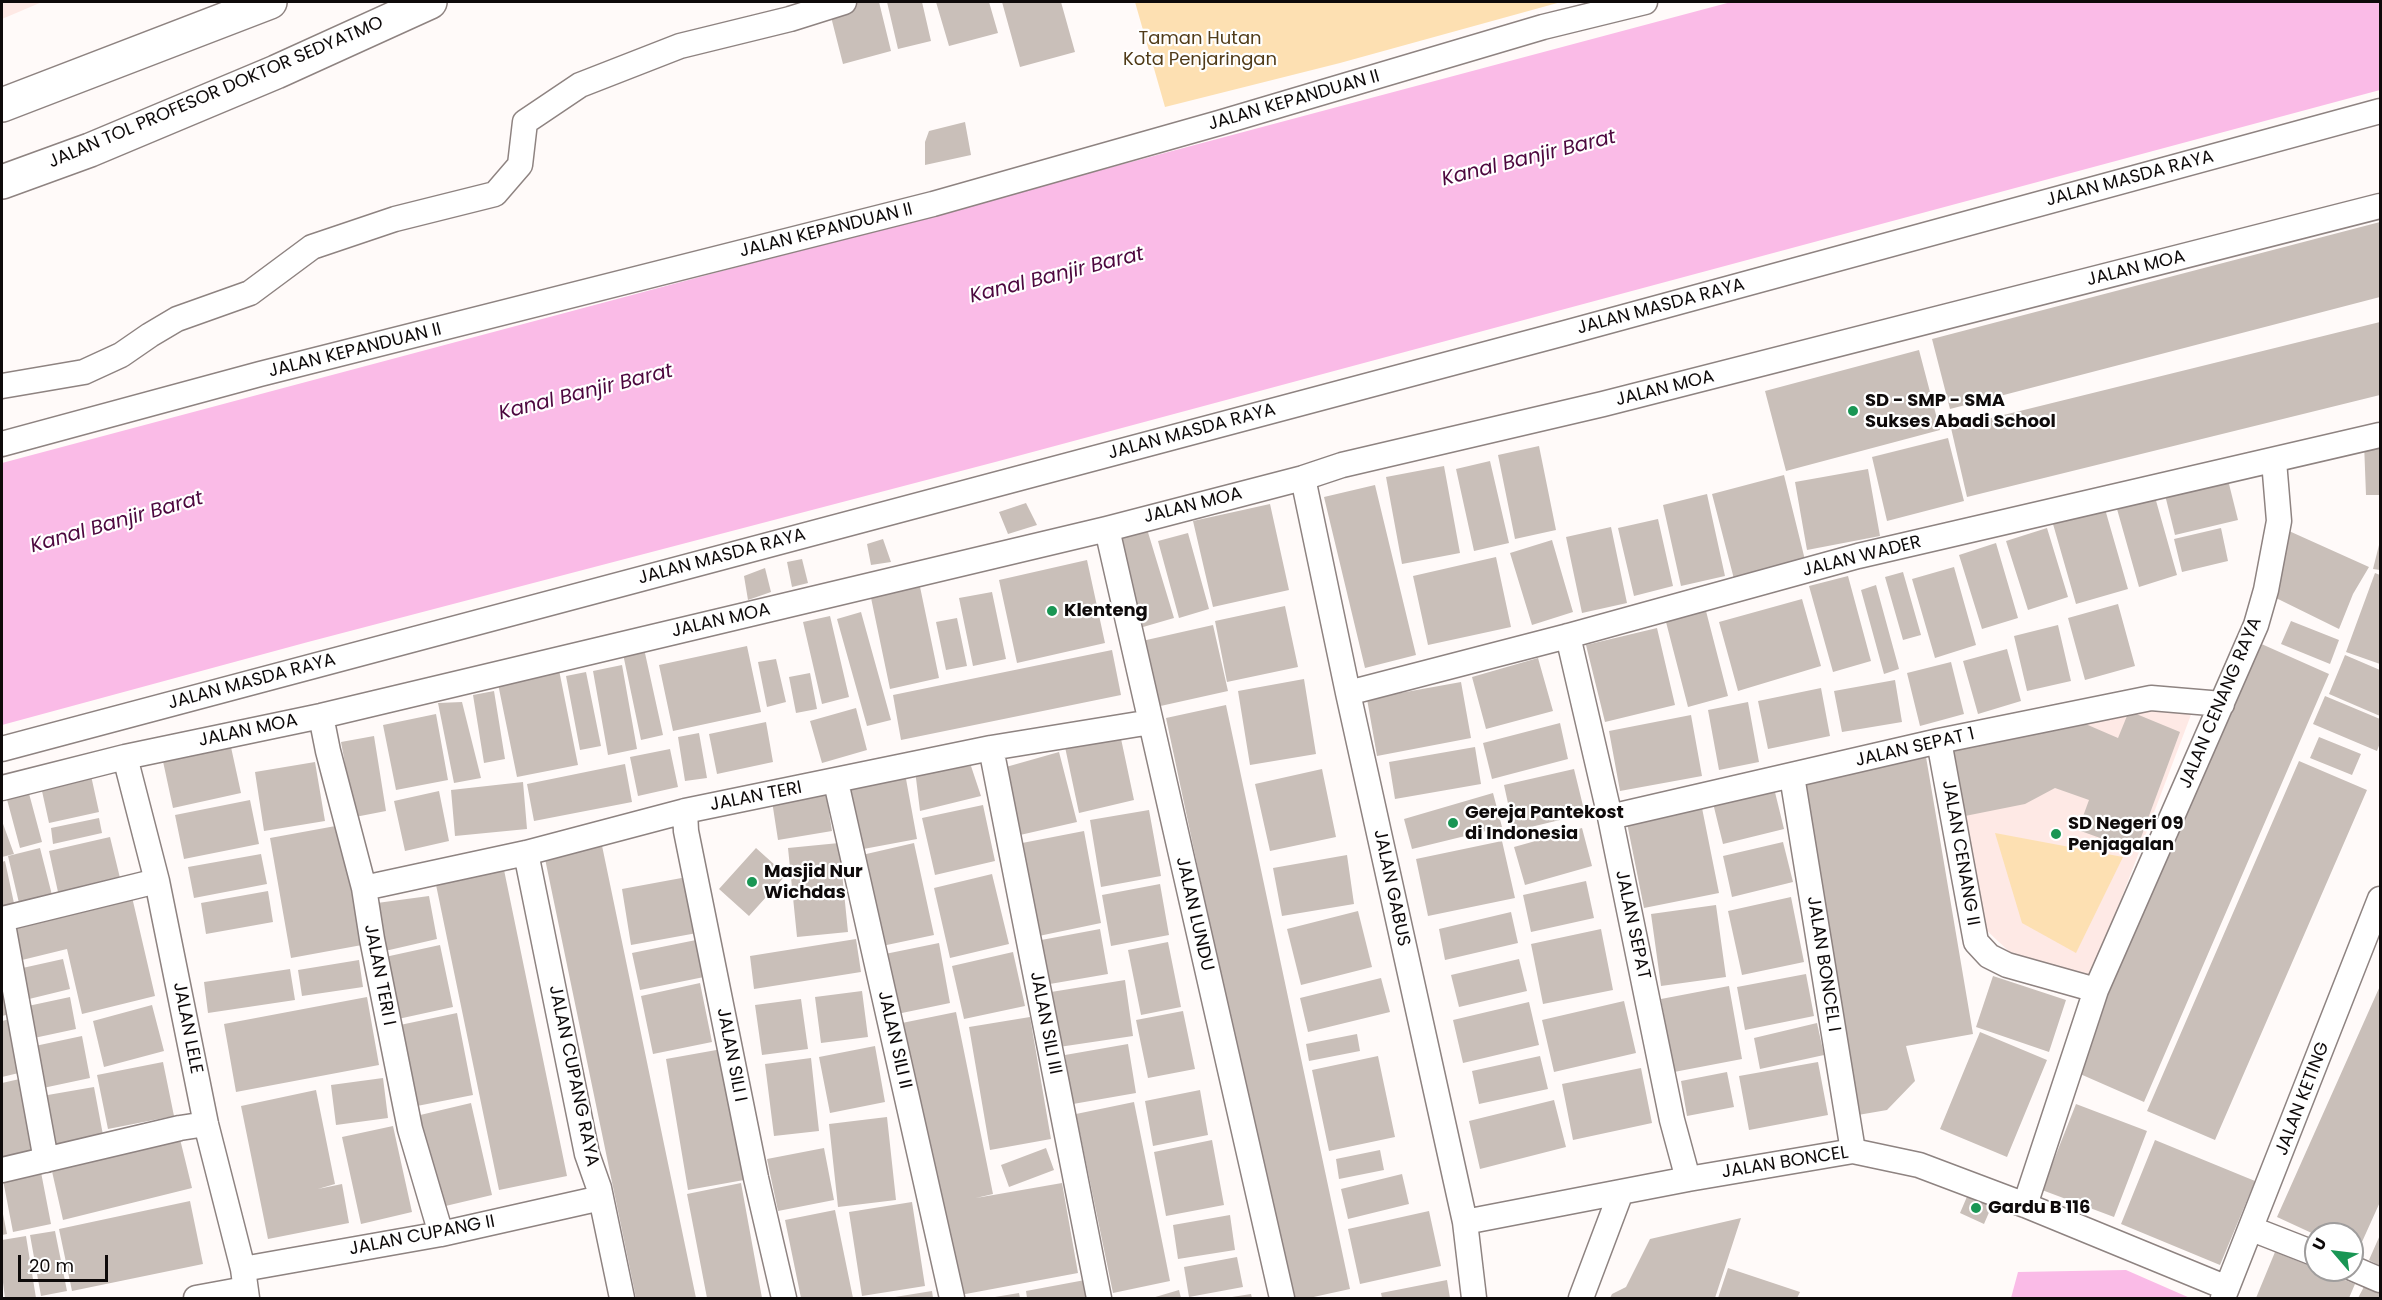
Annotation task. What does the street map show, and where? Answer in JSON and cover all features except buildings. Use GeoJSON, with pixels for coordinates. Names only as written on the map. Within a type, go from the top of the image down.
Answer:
{"type":"FeatureCollection","features":[{"type":"Feature","properties":{"kind":"highway"},"geometry":{"type":"LineString","coordinates":[[134,53],[212,2]]}},
{"type":"Feature","properties":{"kind":"highway"},"geometry":{"type":"LineString","coordinates":[[2,105],[270,2]]}},
{"type":"Feature","properties":{"kind":"highway","name":"JALAN TOL PROFESOR DOKTOR SEDYATMO"},"geometry":{"type":"LineString","coordinates":[[2,182],[90,150],[265,76],[430,2]]}},
{"type":"Feature","properties":{"kind":"street"},"geometry":{"type":"LineString","coordinates":[[2,386],[84,372],[121,356],[177,319],[250,293],[312,248],[395,219],[495,194],[520,165],[525,122],[580,84],[680,46],[790,19],[844,2]]}},
{"type":"Feature","properties":{"kind":"street","name":"JALAN KEPANDUAN II"},"geometry":{"type":"LineString","coordinates":[[2,444],[260,374],[933,204],[1237,118],[1543,27],[1645,2]]}},
{"type":"Feature","properties":{"kind":"street","name":"JALAN MASDA RAYA"},"geometry":{"type":"LineString","coordinates":[[2,749],[1553,336],[2380,111]]}},
{"type":"Feature","properties":{"kind":"street","name":"JALAN MOA"},"geometry":{"type":"LineString","coordinates":[[2,788],[125,757],[321,716],[1107,529],[1303,478],[1342,465],[1615,402],[2380,206]]}},
{"type":"Feature","properties":{"kind":"street","name":"JALAN WADER"},"geometry":{"type":"LineString","coordinates":[[1348,693],[1568,636],[1858,556],[2380,435]]}},
{"type":"Feature","properties":{"kind":"street","name":"JALAN CENANG RAYA"},"geometry":{"type":"LineString","coordinates":[[2025,1205],[2096,990],[2256,625],[2266,590],[2279,521],[2274,461]]}},
{"type":"Feature","properties":{"kind":"street","name":"JALAN GABUS"},"geometry":{"type":"LineString","coordinates":[[1303,478],[1465,1222],[1474,1299]]}},
{"type":"Feature","properties":{"kind":"street","name":"JALAN LUNDU"},"geometry":{"type":"LineString","coordinates":[[1107,529],[1282,1299]]}},
{"type":"Feature","properties":{"kind":"street","name":"JALAN SEPAT"},"geometry":{"type":"LineString","coordinates":[[1568,636],[1610,817],[1672,1120],[1688,1179]]}},
{"type":"Feature","properties":{"kind":"street","name":"JALAN SEPAT 1"},"geometry":{"type":"LineString","coordinates":[[1610,817],[1940,741],[2151,698],[2222,704]]}},
{"type":"Feature","properties":{"kind":"street","name":"JALAN TERI I"},"geometry":{"type":"LineString","coordinates":[[321,716],[364,888],[410,1129],[441,1234]]}},
{"type":"Feature","properties":{"kind":"street","name":"JALAN TERI"},"geometry":{"type":"LineString","coordinates":[[364,888],[526,853],[685,811],[836,782],[992,748],[1151,722]]}},
{"type":"Feature","properties":{"kind":"street","name":"JALAN CENANG II"},"geometry":{"type":"LineString","coordinates":[[1940,741],[1976,942],[1989,956],[2007,965],[2096,990]]}},
{"type":"Feature","properties":{"kind":"street","name":"JALAN SILI III"},"geometry":{"type":"LineString","coordinates":[[992,748],[1099,1299]]}},
{"type":"Feature","properties":{"kind":"street","name":"JALAN LELE"},"geometry":{"type":"LineString","coordinates":[[125,757],[157,881],[206,1124],[245,1285]]}},
{"type":"Feature","properties":{"kind":"street","name":"JALAN BONCEL I"},"geometry":{"type":"LineString","coordinates":[[1792,776],[1853,1151]]}},
{"type":"Feature","properties":{"kind":"street","name":"JALAN SILI II"},"geometry":{"type":"LineString","coordinates":[[836,782],[952,1299]]}},
{"type":"Feature","properties":{"kind":"street","name":"JALAN SILI I"},"geometry":{"type":"LineString","coordinates":[[685,811],[690,855],[756,1178],[784,1299]]}},
{"type":"Feature","properties":{"kind":"street","name":"JALAN CUPANG RAYA"},"geometry":{"type":"LineString","coordinates":[[526,853],[588,1154],[601,1198],[622,1299]]}},
{"type":"Feature","properties":{"kind":"street"},"geometry":{"type":"LineString","coordinates":[[46,1160],[2,919],[157,881]]}},
{"type":"Feature","properties":{"kind":"street","name":"JALAN KETING"},"geometry":{"type":"LineString","coordinates":[[2225,1293],[2380,899]]}},
{"type":"Feature","properties":{"kind":"street"},"geometry":{"type":"LineString","coordinates":[[2,1170],[180,1128],[206,1124]]}},
{"type":"Feature","properties":{"kind":"street","name":"JALAN BONCEL"},"geometry":{"type":"LineString","coordinates":[[1465,1222],[1688,1179],[1853,1151],[1919,1165],[2025,1205],[2225,1293]]}},
{"type":"Feature","properties":{"kind":"street"},"geometry":{"type":"LineString","coordinates":[[1581,1299],[1621,1192]]}},
{"type":"Feature","properties":{"kind":"street","name":"JALAN CUPANG II"},"geometry":{"type":"LineString","coordinates":[[196,1299],[441,1234],[601,1198]]}},
{"type":"Feature","properties":{"kind":"street"},"geometry":{"type":"LineString","coordinates":[[2252,1229],[2304,1249]]}},
{"type":"Feature","properties":{"kind":"street"},"geometry":{"type":"LineString","coordinates":[[2364,1274],[2380,1280]]}},
{"type":"Feature","properties":{"kind":"shaded area"},"geometry":{"type":"Polygon","coordinates":[[[2,2],[42,2],[2,19],[2,2]]]}},
{"type":"Feature","properties":{"kind":"shaded area","name":"SD Negeri 09 Penjagalan"},"geometry":{"type":"Polygon","coordinates":[[[2129,689],[2197,699],[2092,976],[2015,957],[1984,928],[1947,740],[2129,689]]]}},
{"type":"Feature","properties":{"kind":"green space","name":"Taman Hutan Kota Penjaringan"},"geometry":{"type":"Polygon","coordinates":[[[1135,2],[1561,2],[1340,63],[1165,107],[1135,2]]]}},
{"type":"Feature","properties":{"kind":"green space"},"geometry":{"type":"Polygon","coordinates":[[[1995,833],[2123,857],[2076,953],[2022,923],[1995,833]]]}},
{"type":"Feature","properties":{"kind":"water","name":"Kanal Banjir Barat"},"geometry":{"type":"Polygon","coordinates":[[[1731,2],[2380,2],[2380,90],[999,461],[308,642],[2,725],[2,463],[1731,2]]]}},
{"type":"Feature","properties":{"kind":"water"},"geometry":{"type":"Polygon","coordinates":[[[2126,1270],[2190,1298],[2011,1298],[2018,1272],[2126,1270]]]}},
{"type":"Feature","properties":{"kind":"place","name":"SD - SMP - SMA Sukses Abadi School"},"geometry":{"type":"Point","coordinates":[1853,411]}},
{"type":"Feature","properties":{"kind":"place","name":"Klenteng"},"geometry":{"type":"Point","coordinates":[1052,611]}},
{"type":"Feature","properties":{"kind":"place","name":"Gereja Pantekost di Indonesia"},"geometry":{"type":"Point","coordinates":[1453,823]}},
{"type":"Feature","properties":{"kind":"place","name":"SD Negeri 09 Penjagalan"},"geometry":{"type":"Point","coordinates":[2056,834]}},
{"type":"Feature","properties":{"kind":"place","name":"Masjid Nur Wichdas"},"geometry":{"type":"Point","coordinates":[752,882]}},
{"type":"Feature","properties":{"kind":"place","name":"Gardu B 116"},"geometry":{"type":"Point","coordinates":[1976,1208]}}]}
